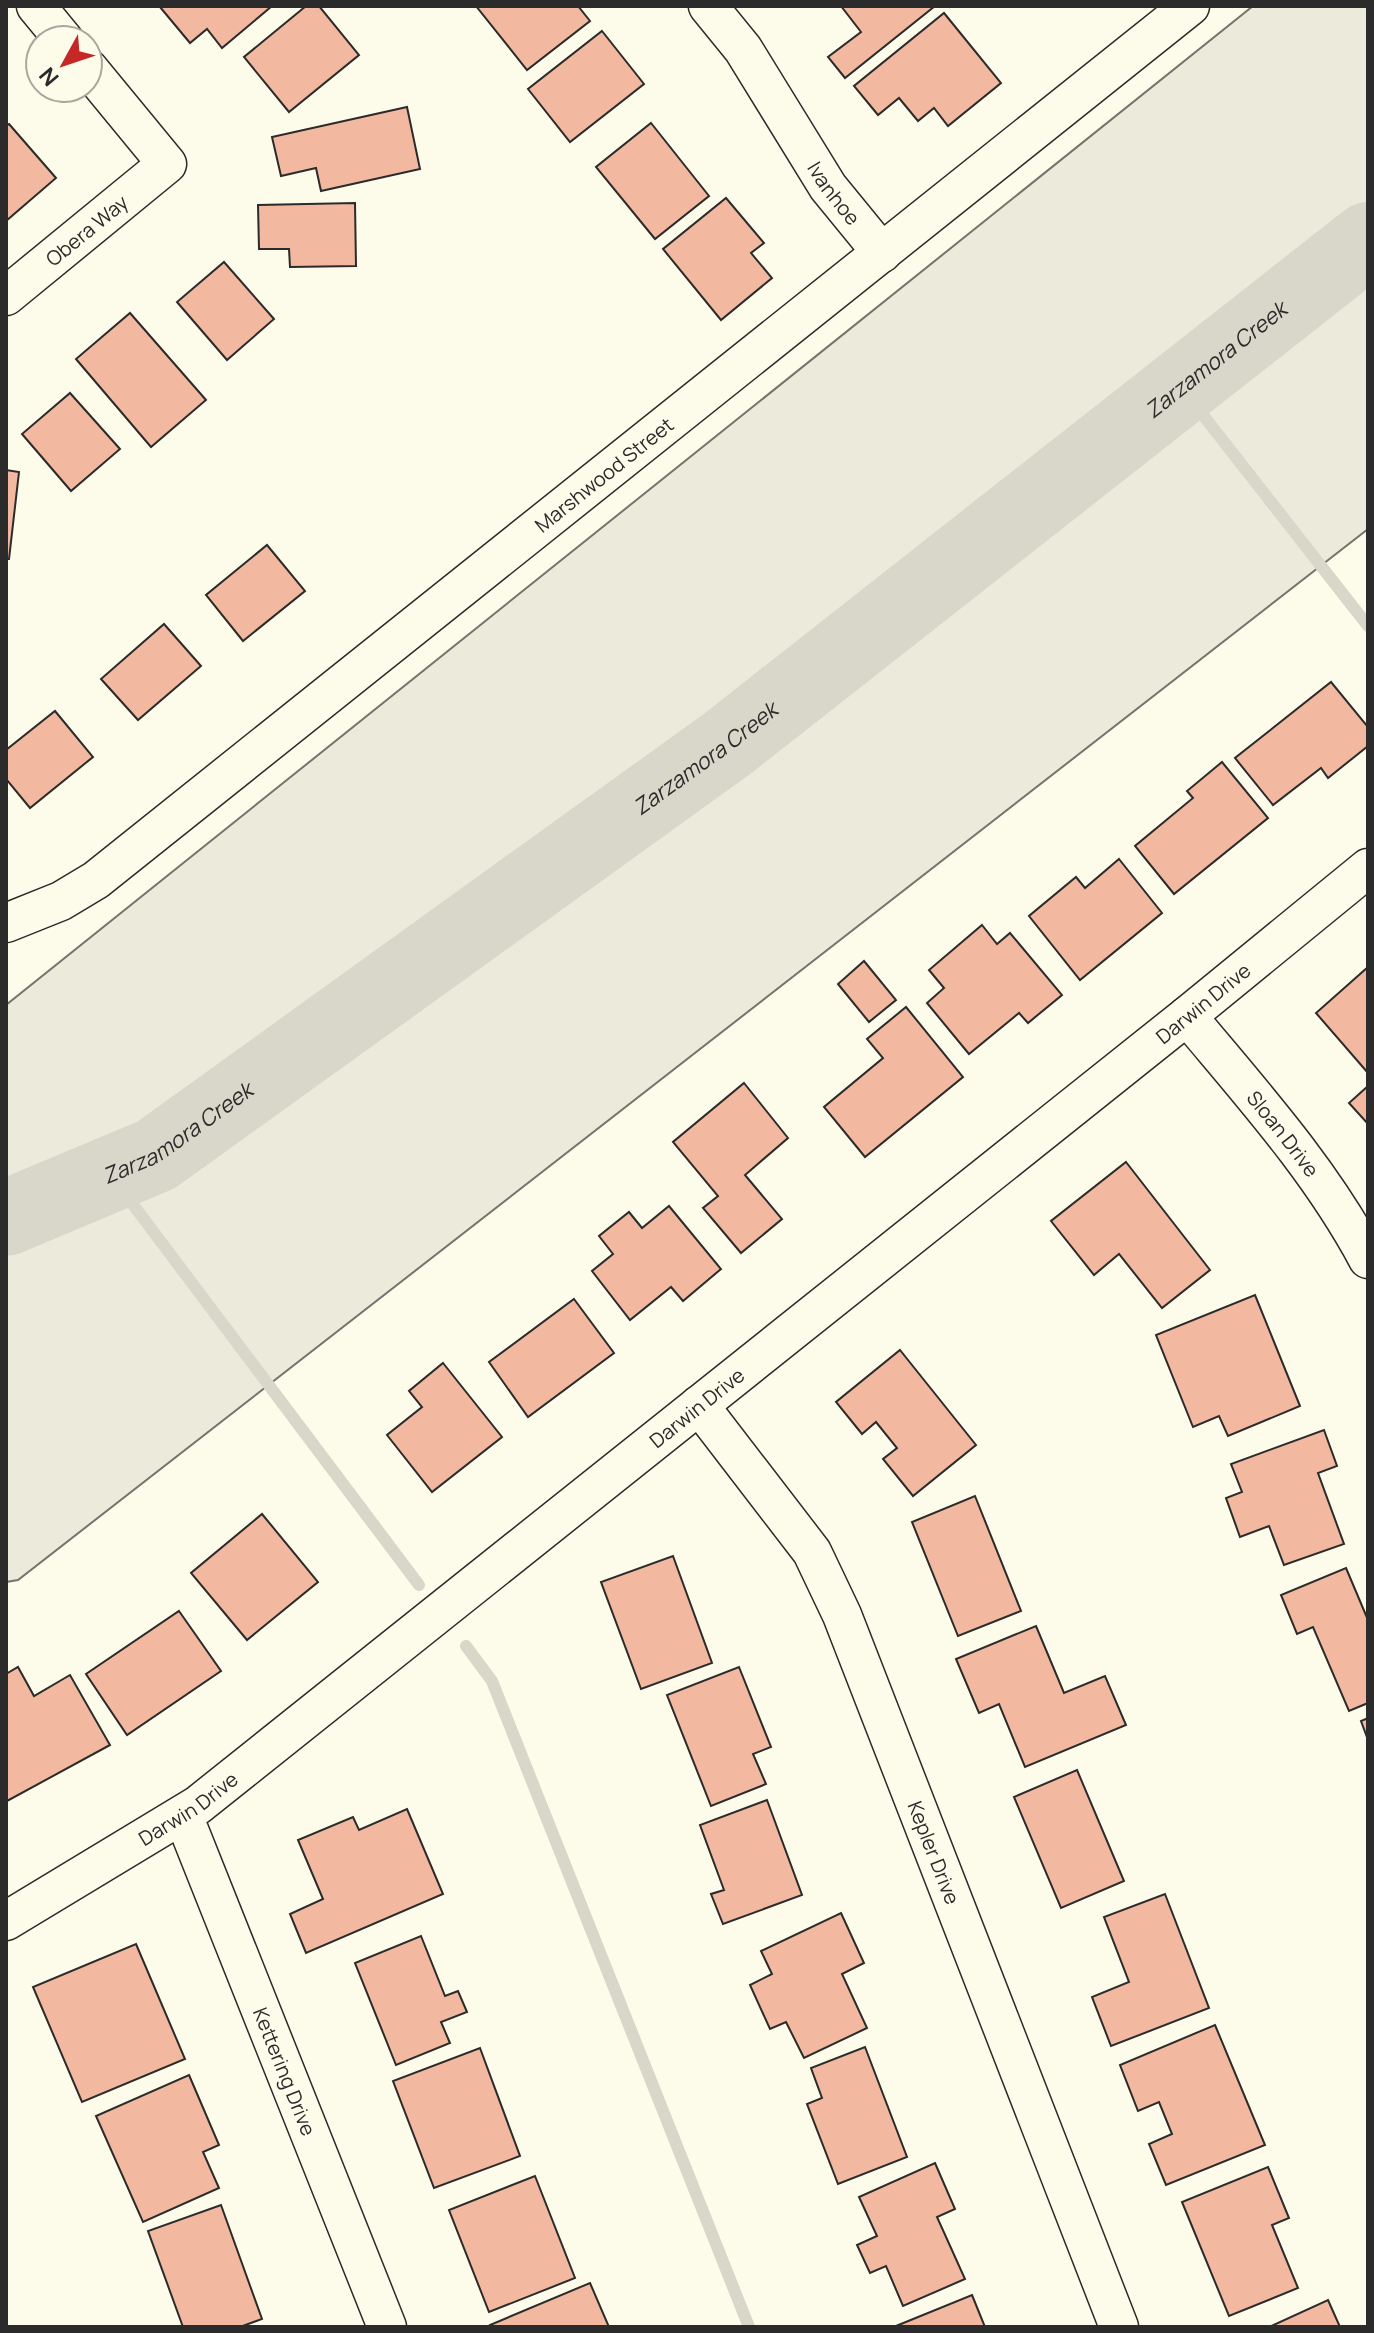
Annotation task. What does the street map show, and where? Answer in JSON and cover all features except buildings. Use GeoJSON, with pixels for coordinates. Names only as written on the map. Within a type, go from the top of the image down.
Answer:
{"type":"FeatureCollection","features":[{"type":"Feature","properties":{"kind":"street"},"geometry":{"type":"LineString","coordinates":[[36,6],[51,24]]}},
{"type":"Feature","properties":{"kind":"street","name":"Ivanhoe"},"geometry":{"type":"LineString","coordinates":[[708,6],[743,49],[828,187],[882,253]]}},
{"type":"Feature","properties":{"kind":"street","name":"Marshwood Street"},"geometry":{"type":"LineString","coordinates":[[6,923],[61,901],[96,880],[1190,6]]}},
{"type":"Feature","properties":{"kind":"street","name":"Obera Way"},"geometry":{"type":"LineString","coordinates":[[6,296],[167,164],[104,87]]}},
{"type":"Feature","properties":{"kind":"street","name":"Darwin Drive"},"geometry":{"type":"LineString","coordinates":[[6,1921],[183,1815],[1187,1016],[1368,868]]}},
{"type":"Feature","properties":{"kind":"street","name":"Sloan Drive"},"geometry":{"type":"LineString","coordinates":[[1187,1016],[1309,1163],[1341,1209],[1368,1259]]}},
{"type":"Feature","properties":{"kind":"street","name":"Kepler Drive"},"geometry":{"type":"LineString","coordinates":[[699,1405],[812,1552],[842,1615],[1119,2327]]}},
{"type":"Feature","properties":{"kind":"street","name":"Kettering Drive"},"geometry":{"type":"LineString","coordinates":[[183,1815],[387,2327]]}},
{"type":"Feature","properties":{"kind":"shaded area"},"geometry":{"type":"Polygon","coordinates":[[[1253,6],[1368,6],[1368,529],[18,1580],[6,1582],[6,1005],[1253,6]]]}},
{"type":"Feature","properties":{"kind":"waterway","name":"Zarzamora Creek"},"geometry":{"type":"LineString","coordinates":[[6,1218],[156,1155],[727,744],[1368,240]]}},
{"type":"Feature","properties":{"kind":"waterway"},"geometry":{"type":"LineString","coordinates":[[1181,387],[1368,626]]}},
{"type":"Feature","properties":{"kind":"waterway"},"geometry":{"type":"LineString","coordinates":[[110,1174],[419,1585]]}},
{"type":"Feature","properties":{"kind":"waterway"},"geometry":{"type":"LineString","coordinates":[[466,1646],[492,1681],[749,2327]]}}]}
